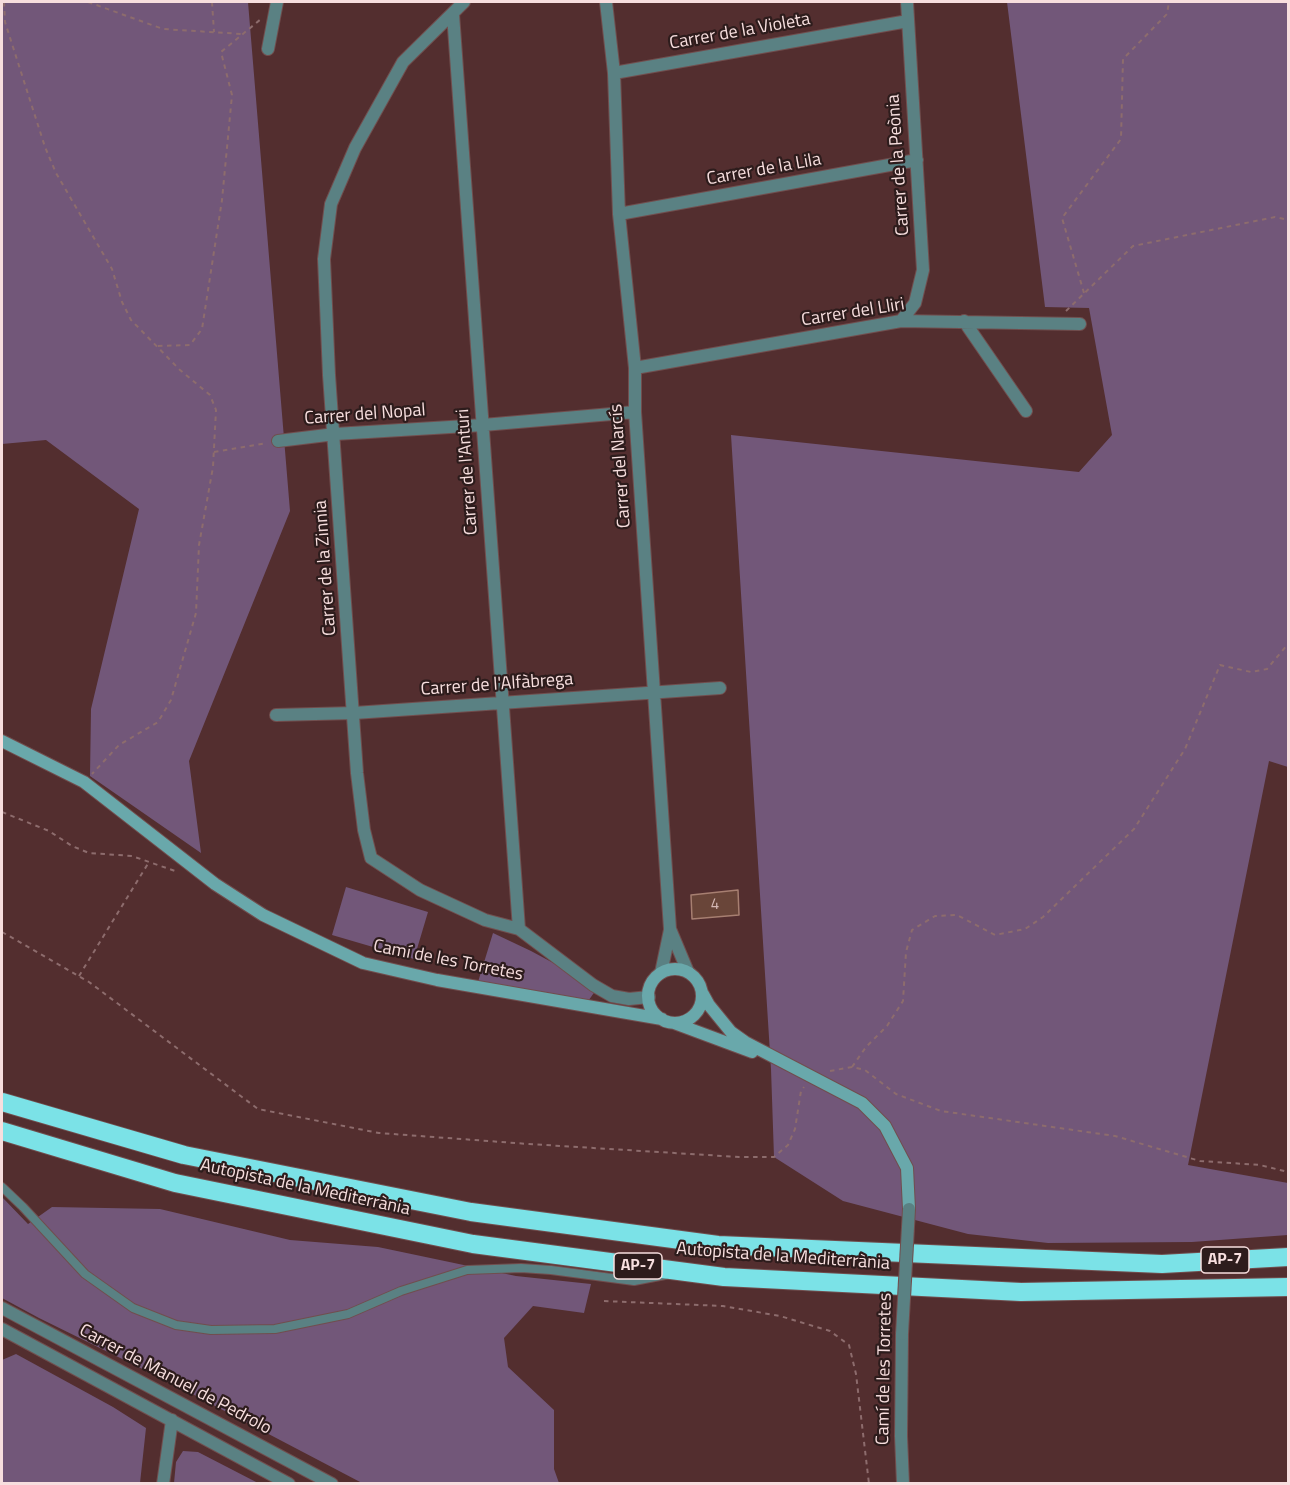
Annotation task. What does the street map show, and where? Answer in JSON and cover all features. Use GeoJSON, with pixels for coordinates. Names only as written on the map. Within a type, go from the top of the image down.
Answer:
{"type":"FeatureCollection","features":[{"type":"Feature","properties":{"kind":"highway","name":"Autopista de la Mediterrània"},"geometry":{"type":"LineString","coordinates":[[2,1102],[184,1155],[471,1212],[718,1245],[1162,1264],[1288,1257]]}},
{"type":"Feature","properties":{"kind":"highway","name":"Autopista de la Mediterrània"},"geometry":{"type":"LineString","coordinates":[[2,1131],[175,1183],[462,1242],[724,1277],[1021,1292],[1288,1287]]}},
{"type":"Feature","properties":{"kind":"street","name":"Carrer de la Zinnia"},"geometry":{"type":"LineString","coordinates":[[464,2],[403,63],[355,148],[331,204],[324,259],[329,375],[335,434],[357,773],[364,830],[371,858],[420,890],[485,920],[519,929],[592,985],[612,996],[629,999],[648,997]]}},
{"type":"Feature","properties":{"kind":"street","name":"Carrer del Narcís"},"geometry":{"type":"LineString","coordinates":[[606,2],[614,73],[618,214],[634,369],[670,929],[661,973]]}},
{"type":"Feature","properties":{"kind":"street","name":"Carrer de la Peònia"},"geometry":{"type":"LineString","coordinates":[[901,321],[915,303],[923,270],[907,2]]}},
{"type":"Feature","properties":{"kind":"street"},"geometry":{"type":"LineString","coordinates":[[268,49],[277,3]]}},
{"type":"Feature","properties":{"kind":"street","name":"Carrer de l'Anturi"},"geometry":{"type":"LineString","coordinates":[[453,14],[519,929]]}},
{"type":"Feature","properties":{"kind":"street","name":"Carrer de la Violeta"},"geometry":{"type":"LineString","coordinates":[[614,73],[908,21]]}},
{"type":"Feature","properties":{"kind":"street"},"geometry":{"type":"LineString","coordinates":[[427,39],[446,40],[455,44]]}},
{"type":"Feature","properties":{"kind":"street","name":"Carrer de la Lila"},"geometry":{"type":"LineString","coordinates":[[618,214],[917,160]]}},
{"type":"Feature","properties":{"kind":"street","name":"Carrer del Lliri"},"geometry":{"type":"LineString","coordinates":[[634,369],[901,321],[1080,324]]}},
{"type":"Feature","properties":{"kind":"street"},"geometry":{"type":"LineString","coordinates":[[964,321],[1026,411]]}},
{"type":"Feature","properties":{"kind":"street","name":"Carrer del Nopal"},"geometry":{"type":"LineString","coordinates":[[275,442],[335,434],[483,425],[635,412]]}},
{"type":"Feature","properties":{"kind":"street","name":"Carrer de l'Alfàbrega"},"geometry":{"type":"LineString","coordinates":[[276,715],[720,688]]}},
{"type":"Feature","properties":{"kind":"street","name":"Camí de les Torretes"},"geometry":{"type":"LineString","coordinates":[[2,741],[84,782],[215,884],[263,915],[363,963],[437,980],[662,1019]]}},
{"type":"Feature","properties":{"kind":"street","name":"Carrer del Narcís"},"geometry":{"type":"LineString","coordinates":[[670,929],[688,972]]}},
{"type":"Feature","properties":{"kind":"street"},"geometry":{"type":"LineString","coordinates":[[679,969],[688,972],[698,981],[703,994],[698,1011],[692,1017],[674,1023],[662,1019],[652,1010],[648,997],[652,983],[661,973],[679,969]]}},
{"type":"Feature","properties":{"kind":"street","name":"Camí de les Torretes"},"geometry":{"type":"LineString","coordinates":[[703,994],[731,1032],[745,1042],[862,1103],[885,1125],[907,1168],[909,1209],[902,1334],[903,1484]]}},
{"type":"Feature","properties":{"kind":"street","name":"Camí de les Torretes"},"geometry":{"type":"LineString","coordinates":[[674,1023],[723,1043],[788,1064]]}},
{"type":"Feature","properties":{"kind":"street","name":"Carrer de Manuel de Pedrolo"},"geometry":{"type":"LineString","coordinates":[[2,1308],[332,1484]]}},
{"type":"Feature","properties":{"kind":"street","name":"Carrer de Manuel de Pedrolo"},"geometry":{"type":"LineString","coordinates":[[2,1329],[289,1484]]}},
{"type":"Feature","properties":{"kind":"street"},"geometry":{"type":"LineString","coordinates":[[163,1484],[172,1420]]}},
{"type":"Feature","properties":{"kind":"lane"},"geometry":{"type":"LineString","coordinates":[[2,1187],[23,1206],[86,1274],[133,1308],[176,1325],[212,1330],[275,1329],[348,1314],[401,1291],[467,1270],[521,1268],[634,1281],[684,1272]]}},
{"type":"Feature","properties":{"kind":"path"},"geometry":{"type":"LineString","coordinates":[[4,2],[5,22],[45,147],[56,172],[112,269],[122,302],[131,320],[180,370],[210,395],[216,410],[213,467],[199,545],[196,613],[171,700],[158,722],[119,745],[84,782]]}},
{"type":"Feature","properties":{"kind":"path"},"geometry":{"type":"LineString","coordinates":[[88,2],[163,29],[242,34]]}},
{"type":"Feature","properties":{"kind":"path"},"geometry":{"type":"LineString","coordinates":[[212,2],[214,33]]}},
{"type":"Feature","properties":{"kind":"path"},"geometry":{"type":"LineString","coordinates":[[1084,293],[1062,218],[1121,140],[1123,59],[1167,14],[1169,2]]}},
{"type":"Feature","properties":{"kind":"path"},"geometry":{"type":"LineString","coordinates":[[157,346],[189,345],[202,329],[222,200],[232,95],[221,52],[277,3]]}},
{"type":"Feature","properties":{"kind":"path"},"geometry":{"type":"LineString","coordinates":[[1053,323],[1133,246],[1275,217],[1288,220]]}},
{"type":"Feature","properties":{"kind":"path"},"geometry":{"type":"LineString","coordinates":[[213,452],[275,442]]}},
{"type":"Feature","properties":{"kind":"path"},"geometry":{"type":"LineString","coordinates":[[1288,644],[1267,669],[1251,672],[1220,665],[1185,749],[1134,830],[1043,917],[1025,929],[995,935],[957,915],[935,916],[912,930],[906,952],[903,1001],[887,1026],[866,1047],[852,1067],[865,1070],[896,1094],[941,1111],[1115,1136],[1200,1161],[1260,1165],[1288,1172]]}},
{"type":"Feature","properties":{"kind":"path"},"geometry":{"type":"LineString","coordinates":[[2,812],[49,831],[72,846],[89,853],[132,856],[149,862],[79,976]]}},
{"type":"Feature","properties":{"kind":"path"},"geometry":{"type":"LineString","coordinates":[[2,932],[79,976],[258,1109],[379,1133],[541,1145],[739,1157],[774,1157],[788,1145],[795,1129],[801,1091],[812,1075]]}},
{"type":"Feature","properties":{"kind":"path"},"geometry":{"type":"LineString","coordinates":[[604,1301],[723,1306],[780,1316],[830,1331],[849,1345],[855,1374],[869,1484]]}},
{"type":"Feature","properties":{"kind":"shaded area"},"geometry":{"type":"Polygon","coordinates":[[[2,2],[248,2],[290,511],[189,761],[201,853],[90,776],[91,709],[139,509],[46,440],[2,444],[2,2]]]}},
{"type":"Feature","properties":{"kind":"shaded area"},"geometry":{"type":"Polygon","coordinates":[[[1007,2],[1288,2],[1288,767],[1269,761],[1188,1165],[1288,1183],[1288,1235],[1192,1242],[1048,1243],[968,1234],[843,1201],[774,1157],[771,1069],[731,435],[1079,472],[1112,435],[1089,308],[1045,307],[1007,2]]]}},
{"type":"Feature","properties":{"kind":"shaded area"},"geometry":{"type":"Polygon","coordinates":[[[346,887],[428,912],[414,959],[332,935],[346,887]]]}},
{"type":"Feature","properties":{"kind":"shaded area"},"geometry":{"type":"Polygon","coordinates":[[[493,933],[598,987],[584,1007],[478,982],[493,933]]]}},
{"type":"Feature","properties":{"kind":"shaded area"},"geometry":{"type":"Polygon","coordinates":[[[2,1197],[28,1224],[52,1207],[160,1209],[290,1240],[378,1247],[516,1276],[591,1284],[584,1313],[533,1306],[504,1338],[508,1367],[554,1410],[554,1469],[559,1483],[362,1483],[177,1386],[39,1318],[2,1298],[2,1197]]]}},
{"type":"Feature","properties":{"kind":"shaded area"},"geometry":{"type":"Polygon","coordinates":[[[16,1354],[113,1407],[146,1428],[140,1483],[2,1483],[2,1360],[16,1354]]]}},
{"type":"Feature","properties":{"kind":"shaded area"},"geometry":{"type":"Polygon","coordinates":[[[183,1451],[198,1452],[258,1483],[174,1483],[176,1462],[183,1451]]]}},
{"type":"Feature","properties":{"kind":"building"},"geometry":{"type":"Polygon","coordinates":[[[738,890],[739,915],[692,919],[691,895],[738,890]]]}}]}
